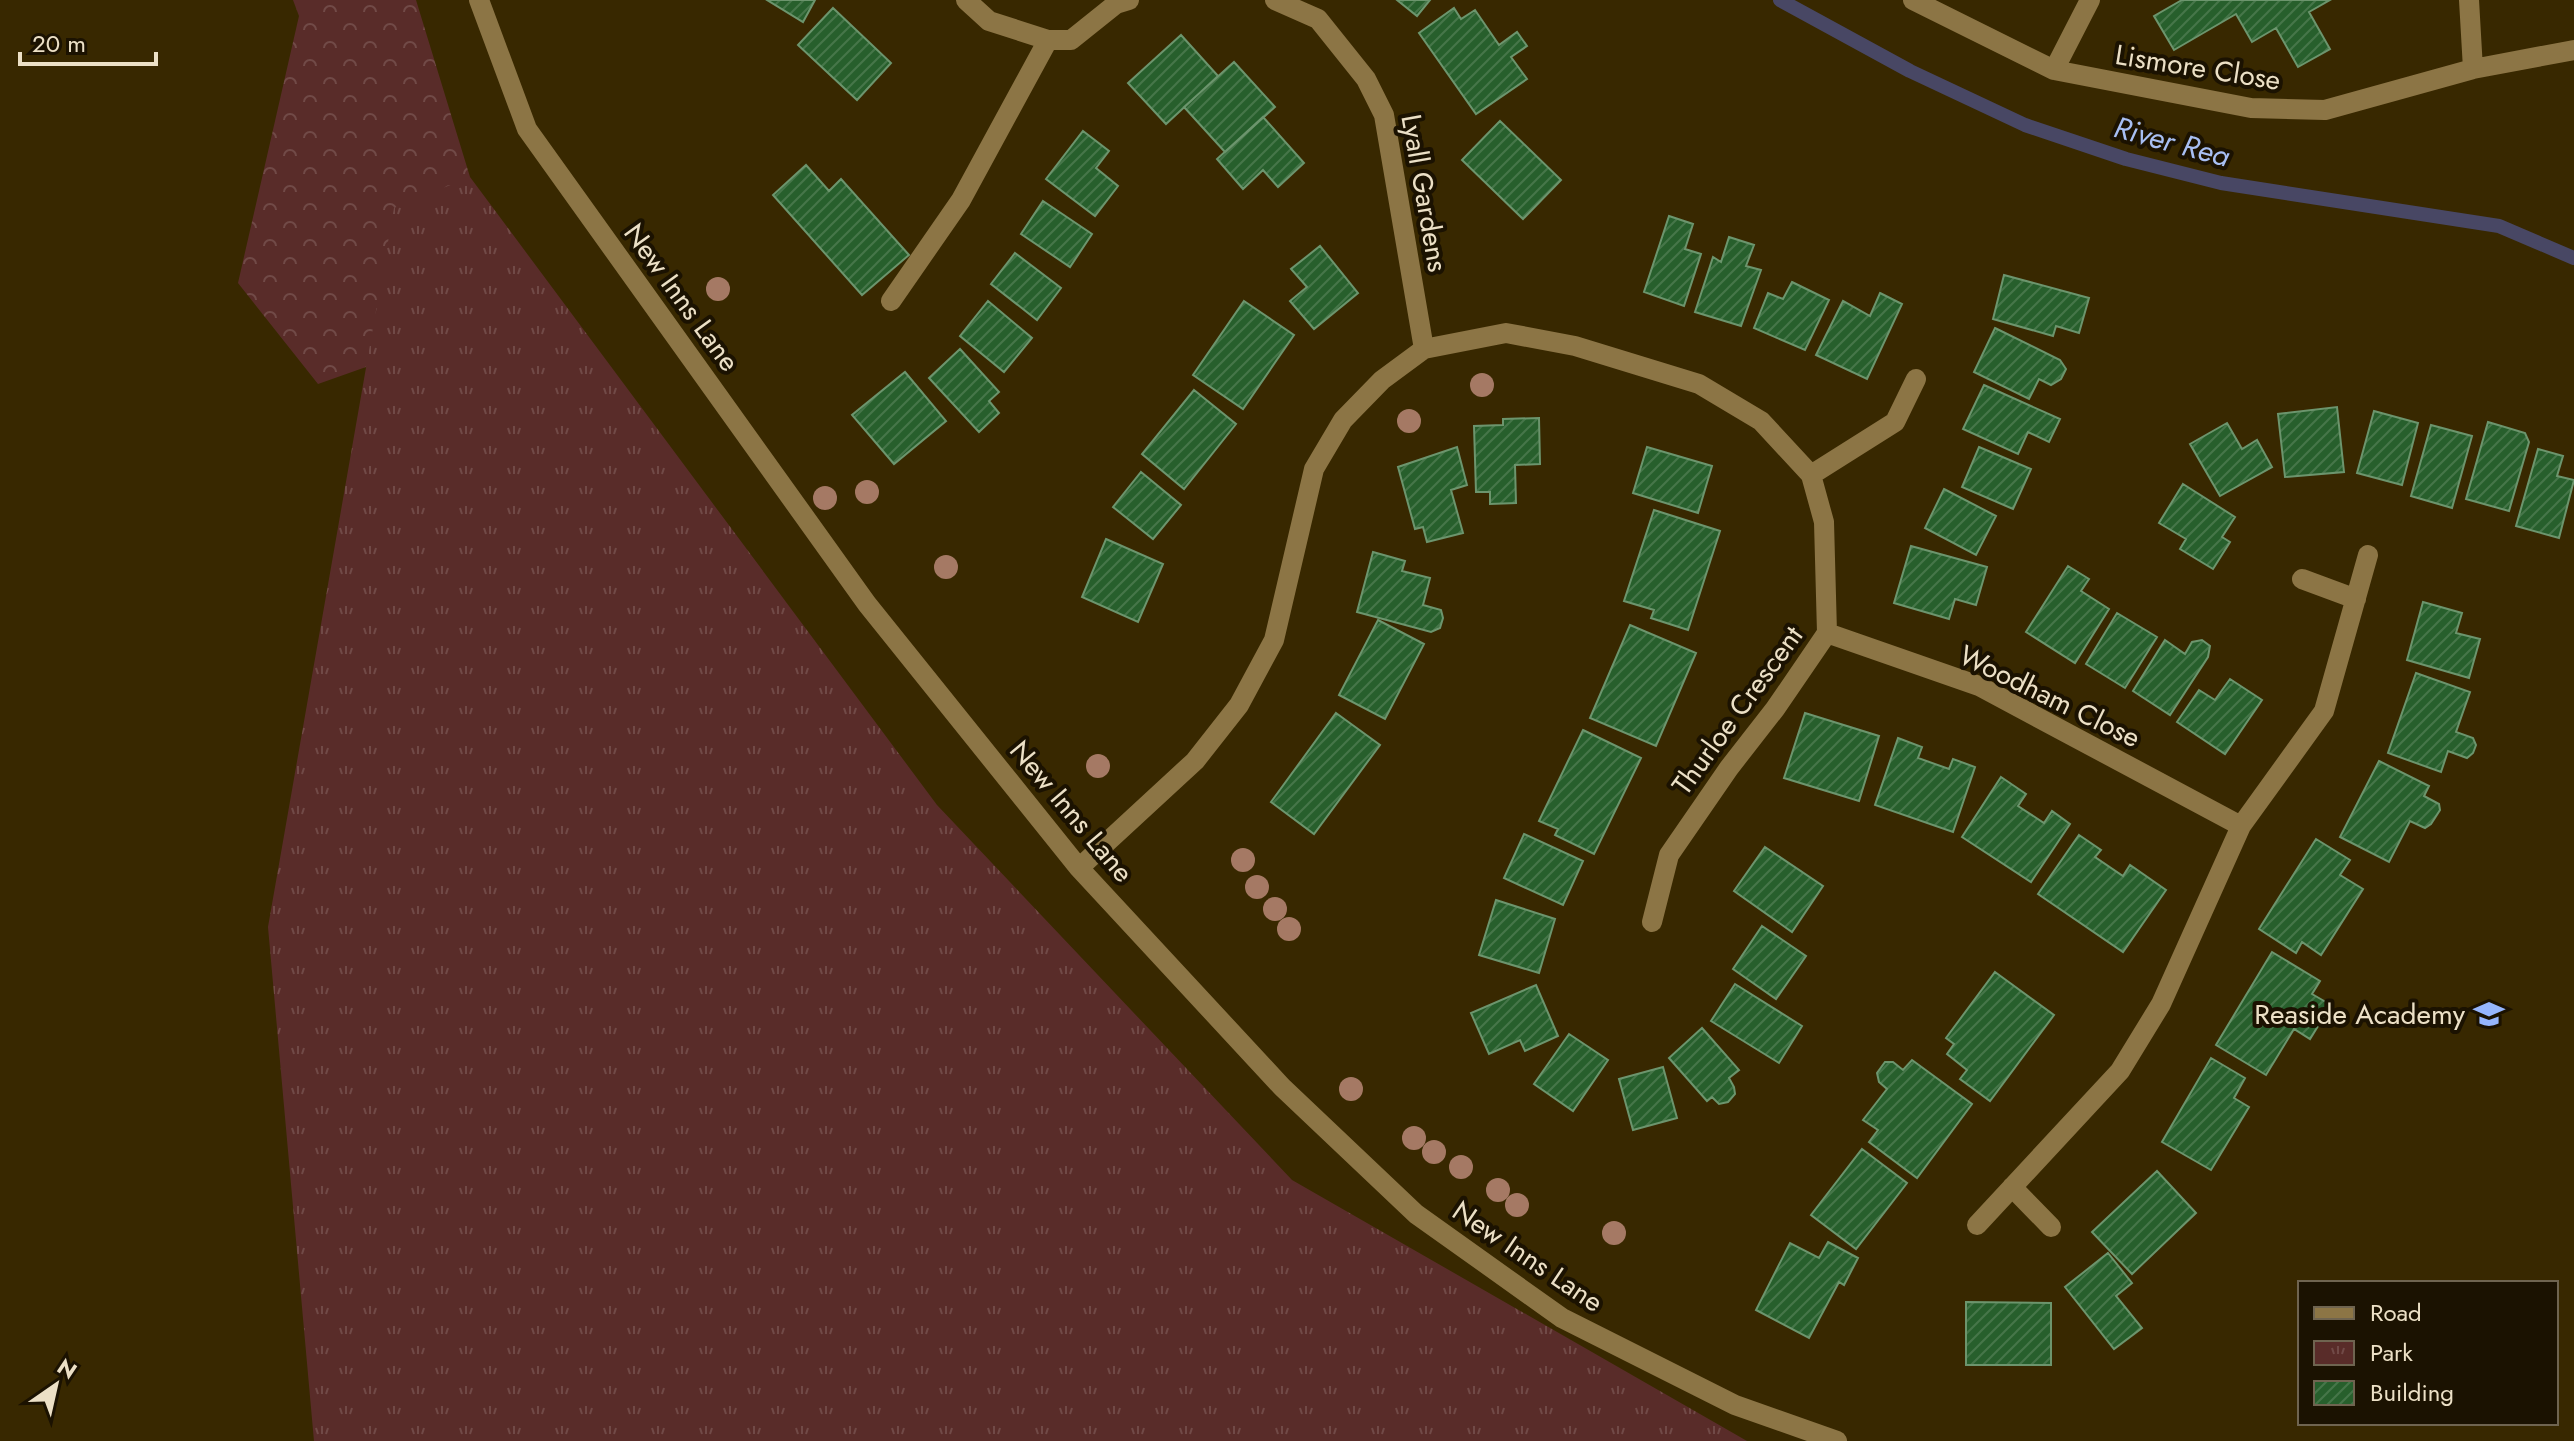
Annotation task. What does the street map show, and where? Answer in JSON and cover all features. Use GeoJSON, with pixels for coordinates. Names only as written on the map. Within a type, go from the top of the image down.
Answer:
{"type":"FeatureCollection","features":[{"type":"Feature","properties":{"kind":"street","name":"New Inns Lane"},"geometry":{"type":"LineString","coordinates":[[479,0],[527,129],[867,604],[1079,868],[1282,1087],[1416,1214],[1562,1318],[1735,1405],[1837,1441]]}},
{"type":"Feature","properties":{"kind":"street"},"geometry":{"type":"LineString","coordinates":[[966,0],[989,21],[1048,40],[1071,40],[1116,4],[1129,0]]}},
{"type":"Feature","properties":{"kind":"street","name":"Lyall Gardens"},"geometry":{"type":"LineString","coordinates":[[1275,0],[1318,19],[1366,79],[1384,115],[1424,349]]}},
{"type":"Feature","properties":{"kind":"street","name":"Lismore Close"},"geometry":{"type":"LineString","coordinates":[[1913,0],[2054,70],[2251,108],[2325,110],[2473,69],[2574,50]]}},
{"type":"Feature","properties":{"kind":"street"},"geometry":{"type":"LineString","coordinates":[[2054,70],[2090,0]]}},
{"type":"Feature","properties":{"kind":"street"},"geometry":{"type":"LineString","coordinates":[[2469,0],[2473,69]]}},
{"type":"Feature","properties":{"kind":"street"},"geometry":{"type":"LineString","coordinates":[[891,301],[961,200],[1048,40]]}},
{"type":"Feature","properties":{"kind":"street","name":"Thurloe Crescent"},"geometry":{"type":"LineString","coordinates":[[1079,868],[1195,761],[1239,705],[1274,640],[1314,469],[1343,420],[1382,380],[1424,349],[1506,333],[1575,346],[1699,384],[1761,421],[1811,475],[1824,522],[1827,633],[1669,855],[1652,922]]}},
{"type":"Feature","properties":{"kind":"street"},"geometry":{"type":"LineString","coordinates":[[1811,475],[1895,422],[1916,379]]}},
{"type":"Feature","properties":{"kind":"street"},"geometry":{"type":"LineString","coordinates":[[1977,1225],[2120,1071],[2161,1004],[2241,826],[2324,711],[2368,555]]}},
{"type":"Feature","properties":{"kind":"street"},"geometry":{"type":"LineString","coordinates":[[2302,579],[2356,599]]}},
{"type":"Feature","properties":{"kind":"street","name":"Woodham Close"},"geometry":{"type":"LineString","coordinates":[[1827,633],[1979,686],[2241,826]]}},
{"type":"Feature","properties":{"kind":"street"},"geometry":{"type":"LineString","coordinates":[[2012,1187],[2051,1227]]}},
{"type":"Feature","properties":{"kind":"green space"},"geometry":{"type":"Polygon","coordinates":[[[293,0],[416,0],[470,177],[438,280],[366,367],[318,384],[238,283],[299,16],[293,0]]]}},
{"type":"Feature","properties":{"kind":"green space"},"geometry":{"type":"Polygon","coordinates":[[[470,177],[937,805],[1292,1180],[1747,1441],[314,1441],[268,927],[394,208],[470,177]]]}},
{"type":"Feature","properties":{"kind":"building"},"geometry":{"type":"Polygon","coordinates":[[[767,0],[815,0],[803,22],[767,0]]]}},
{"type":"Feature","properties":{"kind":"building"},"geometry":{"type":"Polygon","coordinates":[[[1397,0],[1430,0],[1417,16],[1397,0]]]}},
{"type":"Feature","properties":{"kind":"building"},"geometry":{"type":"Polygon","coordinates":[[[2182,0],[2330,0],[2309,12],[2330,49],[2298,67],[2276,28],[2252,42],[2236,14],[2174,50],[2154,16],[2182,0]]]}},
{"type":"Feature","properties":{"kind":"building"},"geometry":{"type":"Polygon","coordinates":[[[833,8],[891,63],[857,100],[798,45],[833,8]]]}},
{"type":"Feature","properties":{"kind":"building"},"geometry":{"type":"Polygon","coordinates":[[[1454,8],[1461,19],[1475,10],[1499,45],[1517,32],[1527,46],[1511,57],[1527,79],[1476,114],[1419,33],[1454,8]]]}},
{"type":"Feature","properties":{"kind":"building"},"geometry":{"type":"Polygon","coordinates":[[[1181,35],[1218,76],[1166,124],[1128,83],[1181,35]]]}},
{"type":"Feature","properties":{"kind":"building"},"geometry":{"type":"Polygon","coordinates":[[[1234,62],[1275,107],[1225,152],[1184,107],[1234,62]]]}},
{"type":"Feature","properties":{"kind":"building"},"geometry":{"type":"Polygon","coordinates":[[[1263,117],[1304,163],[1278,187],[1263,170],[1243,189],[1217,159],[1263,117]]]}},
{"type":"Feature","properties":{"kind":"building"},"geometry":{"type":"Polygon","coordinates":[[[1500,121],[1561,180],[1523,219],[1462,160],[1500,121]]]}},
{"type":"Feature","properties":{"kind":"building"},"geometry":{"type":"Polygon","coordinates":[[[1083,131],[1109,151],[1096,168],[1118,186],[1095,216],[1046,179],[1083,131]]]}},
{"type":"Feature","properties":{"kind":"building"},"geometry":{"type":"Polygon","coordinates":[[[806,165],[829,191],[841,179],[909,255],[862,295],[773,195],[806,165]]]}},
{"type":"Feature","properties":{"kind":"building"},"geometry":{"type":"Polygon","coordinates":[[[1043,201],[1092,234],[1070,267],[1021,234],[1043,201]]]}},
{"type":"Feature","properties":{"kind":"building"},"geometry":{"type":"Polygon","coordinates":[[[1669,216],[1693,224],[1685,249],[1701,254],[1684,306],[1644,292],[1669,216]]]}},
{"type":"Feature","properties":{"kind":"building"},"geometry":{"type":"Polygon","coordinates":[[[1729,237],[1754,245],[1746,266],[1761,270],[1741,326],[1695,312],[1713,257],[1721,262],[1729,237]]]}},
{"type":"Feature","properties":{"kind":"building"},"geometry":{"type":"Polygon","coordinates":[[[1320,246],[1358,293],[1314,329],[1290,301],[1307,287],[1291,269],[1320,246]]]}},
{"type":"Feature","properties":{"kind":"building"},"geometry":{"type":"Polygon","coordinates":[[[1015,253],[1061,288],[1037,320],[991,284],[1015,253]]]}},
{"type":"Feature","properties":{"kind":"building"},"geometry":{"type":"Polygon","coordinates":[[[2004,275],[2089,298],[2079,333],[2056,326],[2053,336],[1993,319],[2004,275]]]}},
{"type":"Feature","properties":{"kind":"building"},"geometry":{"type":"Polygon","coordinates":[[[1792,282],[1829,300],[1805,350],[1754,328],[1768,293],[1783,299],[1792,282]]]}},
{"type":"Feature","properties":{"kind":"building"},"geometry":{"type":"Polygon","coordinates":[[[1880,293],[1902,304],[1867,379],[1816,355],[1843,301],[1870,316],[1880,293]]]}},
{"type":"Feature","properties":{"kind":"building"},"geometry":{"type":"Polygon","coordinates":[[[988,301],[1032,338],[1004,372],[960,336],[988,301]]]}},
{"type":"Feature","properties":{"kind":"building"},"geometry":{"type":"Polygon","coordinates":[[[1244,301],[1294,335],[1243,409],[1193,375],[1244,301]]]}},
{"type":"Feature","properties":{"kind":"building"},"geometry":{"type":"Polygon","coordinates":[[[1995,328],[2060,360],[2066,369],[2061,379],[2051,385],[2039,379],[2029,399],[1974,372],[1995,328]]]}},
{"type":"Feature","properties":{"kind":"building"},"geometry":{"type":"Polygon","coordinates":[[[960,349],[999,392],[989,401],[999,413],[979,432],[929,378],[960,349]]]}},
{"type":"Feature","properties":{"kind":"building"},"geometry":{"type":"Polygon","coordinates":[[[905,372],[946,421],[894,464],[852,415],[905,372]]]}},
{"type":"Feature","properties":{"kind":"building"},"geometry":{"type":"Polygon","coordinates":[[[1984,385],[2060,419],[2049,442],[2028,432],[2018,454],[1963,429],[1984,385]]]}},
{"type":"Feature","properties":{"kind":"building"},"geometry":{"type":"Polygon","coordinates":[[[1194,390],[1236,424],[1184,489],[1142,454],[1194,390]]]}},
{"type":"Feature","properties":{"kind":"building"},"geometry":{"type":"Polygon","coordinates":[[[2337,407],[2344,472],[2285,477],[2278,414],[2337,407]]]}},
{"type":"Feature","properties":{"kind":"building"},"geometry":{"type":"Polygon","coordinates":[[[2374,411],[2418,423],[2402,485],[2357,473],[2374,411]]]}},
{"type":"Feature","properties":{"kind":"building"},"geometry":{"type":"Polygon","coordinates":[[[1539,418],[1540,464],[1515,465],[1516,503],[1490,504],[1490,492],[1476,492],[1474,426],[1503,425],[1503,419],[1539,418]]]}},
{"type":"Feature","properties":{"kind":"building"},"geometry":{"type":"Polygon","coordinates":[[[2488,422],[2525,433],[2529,442],[2509,511],[2466,499],[2488,422]]]}},
{"type":"Feature","properties":{"kind":"building"},"geometry":{"type":"Polygon","coordinates":[[[2227,423],[2242,449],[2257,440],[2272,467],[2220,496],[2190,444],[2227,423]]]}},
{"type":"Feature","properties":{"kind":"building"},"geometry":{"type":"Polygon","coordinates":[[[2431,425],[2472,436],[2452,508],[2411,496],[2431,425]]]}},
{"type":"Feature","properties":{"kind":"building"},"geometry":{"type":"Polygon","coordinates":[[[1457,447],[1467,485],[1451,490],[1463,533],[1427,542],[1423,527],[1415,529],[1398,467],[1457,447]]]}},
{"type":"Feature","properties":{"kind":"building"},"geometry":{"type":"Polygon","coordinates":[[[1647,447],[1712,466],[1698,513],[1633,493],[1647,447]]]}},
{"type":"Feature","properties":{"kind":"building"},"geometry":{"type":"Polygon","coordinates":[[[1979,447],[2031,469],[2013,509],[1962,487],[1979,447]]]}},
{"type":"Feature","properties":{"kind":"building"},"geometry":{"type":"Polygon","coordinates":[[[2538,449],[2563,456],[2557,476],[2574,480],[2559,538],[2516,526],[2538,449]]]}},
{"type":"Feature","properties":{"kind":"building"},"geometry":{"type":"Polygon","coordinates":[[[1141,472],[1181,505],[1153,539],[1113,507],[1141,472]]]}},
{"type":"Feature","properties":{"kind":"building"},"geometry":{"type":"Polygon","coordinates":[[[2183,484],[2235,517],[2222,537],[2230,542],[2213,569],[2180,549],[2186,539],[2159,523],[2183,484]]]}},
{"type":"Feature","properties":{"kind":"building"},"geometry":{"type":"Polygon","coordinates":[[[1944,489],[1996,516],[1976,555],[1925,528],[1944,489]]]}},
{"type":"Feature","properties":{"kind":"building"},"geometry":{"type":"Polygon","coordinates":[[[1654,510],[1720,531],[1688,630],[1651,618],[1654,610],[1624,601],[1654,510]]]}},
{"type":"Feature","properties":{"kind":"building"},"geometry":{"type":"Polygon","coordinates":[[[1106,539],[1163,564],[1138,622],[1082,597],[1106,539]]]}},
{"type":"Feature","properties":{"kind":"building"},"geometry":{"type":"Polygon","coordinates":[[[1911,546],[1987,567],[1976,605],[1955,599],[1949,619],[1894,603],[1911,546]]]}},
{"type":"Feature","properties":{"kind":"building"},"geometry":{"type":"Polygon","coordinates":[[[1373,552],[1405,561],[1402,571],[1430,578],[1423,605],[1441,610],[1443,618],[1440,628],[1431,632],[1357,612],[1373,552]]]}},
{"type":"Feature","properties":{"kind":"building"},"geometry":{"type":"Polygon","coordinates":[[[2068,566],[2089,579],[2081,591],[2109,609],[2075,663],[2026,632],[2068,566]]]}},
{"type":"Feature","properties":{"kind":"building"},"geometry":{"type":"Polygon","coordinates":[[[2423,602],[2462,613],[2456,633],[2480,639],[2469,678],[2407,660],[2423,602]]]}},
{"type":"Feature","properties":{"kind":"building"},"geometry":{"type":"Polygon","coordinates":[[[2117,613],[2157,637],[2125,688],[2086,664],[2117,613]]]}},
{"type":"Feature","properties":{"kind":"building"},"geometry":{"type":"Polygon","coordinates":[[[1378,620],[1424,644],[1385,719],[1339,695],[1378,620]]]}},
{"type":"Feature","properties":{"kind":"building"},"geometry":{"type":"Polygon","coordinates":[[[1630,625],[1696,653],[1656,746],[1590,718],[1630,625]]]}},
{"type":"Feature","properties":{"kind":"building"},"geometry":{"type":"Polygon","coordinates":[[[2165,640],[2185,654],[2192,642],[2202,640],[2210,646],[2208,657],[2170,715],[2133,691],[2165,640]]]}},
{"type":"Feature","properties":{"kind":"building"},"geometry":{"type":"Polygon","coordinates":[[[2416,673],[2470,692],[2456,732],[2473,738],[2476,745],[2467,758],[2448,751],[2441,772],[2388,753],[2416,673]]]}},
{"type":"Feature","properties":{"kind":"building"},"geometry":{"type":"Polygon","coordinates":[[[2230,679],[2262,700],[2225,754],[2177,722],[2199,690],[2215,700],[2230,679]]]}},
{"type":"Feature","properties":{"kind":"building"},"geometry":{"type":"Polygon","coordinates":[[[1336,713],[1380,745],[1314,834],[1271,802],[1336,713]]]}},
{"type":"Feature","properties":{"kind":"building"},"geometry":{"type":"Polygon","coordinates":[[[1805,713],[1879,736],[1859,801],[1784,778],[1805,713]]]}},
{"type":"Feature","properties":{"kind":"building"},"geometry":{"type":"Polygon","coordinates":[[[1583,730],[1641,758],[1594,854],[1555,835],[1558,829],[1539,821],[1583,730]]]}},
{"type":"Feature","properties":{"kind":"building"},"geometry":{"type":"Polygon","coordinates":[[[1898,738],[1922,747],[1918,758],[1949,769],[1953,759],[1975,767],[1953,832],[1875,805],[1898,738]]]}},
{"type":"Feature","properties":{"kind":"building"},"geometry":{"type":"Polygon","coordinates":[[[2379,761],[2429,786],[2424,796],[2439,804],[2440,810],[2425,828],[2410,821],[2389,862],[2340,837],[2379,761]]]}},
{"type":"Feature","properties":{"kind":"building"},"geometry":{"type":"Polygon","coordinates":[[[2001,777],[2026,794],[2018,806],[2044,823],[2052,811],[2070,824],[2031,882],[1962,837],[2001,777]]]}},
{"type":"Feature","properties":{"kind":"building"},"geometry":{"type":"Polygon","coordinates":[[[1524,834],[1583,861],[1563,905],[1504,878],[1524,834]]]}},
{"type":"Feature","properties":{"kind":"building"},"geometry":{"type":"Polygon","coordinates":[[[2079,835],[2101,850],[2095,857],[2123,876],[2130,865],[2166,890],[2123,952],[2038,894],[2079,835]]]}},
{"type":"Feature","properties":{"kind":"building"},"geometry":{"type":"Polygon","coordinates":[[[2316,839],[2350,860],[2340,875],[2363,889],[2321,955],[2302,942],[2296,953],[2259,929],[2316,839]]]}},
{"type":"Feature","properties":{"kind":"building"},"geometry":{"type":"Polygon","coordinates":[[[1765,847],[1823,886],[1792,932],[1734,891],[1765,847]]]}},
{"type":"Feature","properties":{"kind":"building"},"geometry":{"type":"Polygon","coordinates":[[[1496,900],[1555,919],[1539,973],[1479,955],[1496,900]]]}},
{"type":"Feature","properties":{"kind":"building"},"geometry":{"type":"Polygon","coordinates":[[[1762,926],[1806,956],[1776,999],[1733,969],[1762,926]]]}},
{"type":"Feature","properties":{"kind":"building"},"geometry":{"type":"Polygon","coordinates":[[[2272,952],[2320,981],[2312,994],[2331,1005],[2310,1039],[2294,1029],[2266,1075],[2216,1045],[2272,952]]]}},
{"type":"Feature","properties":{"kind":"building"},"geometry":{"type":"Polygon","coordinates":[[[1995,972],[2054,1015],[1990,1101],[1960,1079],[1967,1070],[1947,1054],[1954,1044],[1946,1038],[1995,972]]]}},
{"type":"Feature","properties":{"kind":"building"},"geometry":{"type":"Polygon","coordinates":[[[1735,984],[1802,1026],[1779,1063],[1711,1021],[1735,984]]]}},
{"type":"Feature","properties":{"kind":"building"},"geometry":{"type":"Polygon","coordinates":[[[1536,985],[1558,1036],[1525,1051],[1520,1040],[1489,1054],[1471,1013],[1536,985]]]}},
{"type":"Feature","properties":{"kind":"building"},"geometry":{"type":"Polygon","coordinates":[[[1702,1028],[1739,1070],[1729,1078],[1735,1094],[1728,1102],[1719,1104],[1712,1097],[1707,1101],[1669,1058],[1702,1028]]]}},
{"type":"Feature","properties":{"kind":"building"},"geometry":{"type":"Polygon","coordinates":[[[1569,1034],[1608,1060],[1573,1111],[1534,1084],[1569,1034]]]}},
{"type":"Feature","properties":{"kind":"building"},"geometry":{"type":"Polygon","coordinates":[[[2211,1058],[2245,1078],[2234,1098],[2249,1107],[2211,1170],[2162,1142],[2211,1058]]]}},
{"type":"Feature","properties":{"kind":"building"},"geometry":{"type":"Polygon","coordinates":[[[1912,1060],[1972,1104],[1917,1178],[1869,1142],[1878,1130],[1863,1120],[1887,1089],[1879,1082],[1877,1073],[1885,1062],[1893,1062],[1903,1070],[1912,1060]]]}},
{"type":"Feature","properties":{"kind":"building"},"geometry":{"type":"Polygon","coordinates":[[[1663,1067],[1677,1118],[1633,1130],[1619,1079],[1663,1067]]]}},
{"type":"Feature","properties":{"kind":"building"},"geometry":{"type":"Polygon","coordinates":[[[1862,1149],[1907,1183],[1856,1249],[1811,1215],[1862,1149]]]}},
{"type":"Feature","properties":{"kind":"building"},"geometry":{"type":"Polygon","coordinates":[[[2157,1171],[2196,1213],[2132,1274],[2092,1232],[2157,1171]]]}},
{"type":"Feature","properties":{"kind":"building"},"geometry":{"type":"Polygon","coordinates":[[[1828,1242],[1858,1258],[1844,1285],[1839,1282],[1809,1338],[1756,1310],[1790,1243],[1819,1258],[1828,1242]]]}},
{"type":"Feature","properties":{"kind":"building"},"geometry":{"type":"Polygon","coordinates":[[[2108,1253],[2132,1283],[2116,1296],[2142,1328],[2114,1349],[2065,1287],[2108,1253]]]}},
{"type":"Feature","properties":{"kind":"building"},"geometry":{"type":"Polygon","coordinates":[[[1966,1302],[2051,1303],[2051,1365],[1966,1365],[1966,1302]]]}},
{"type":"Feature","properties":{"kind":"waterway","name":"River Rea"},"geometry":{"type":"LineString","coordinates":[[1780,0],[1910,71],[2025,125],[2126,159],[2221,183],[2499,226],[2574,258]]}},
{"type":"Feature","properties":{"kind":"place","name":"Reaside Academy"},"geometry":{"type":"Point","coordinates":[2489,1014]}}]}
